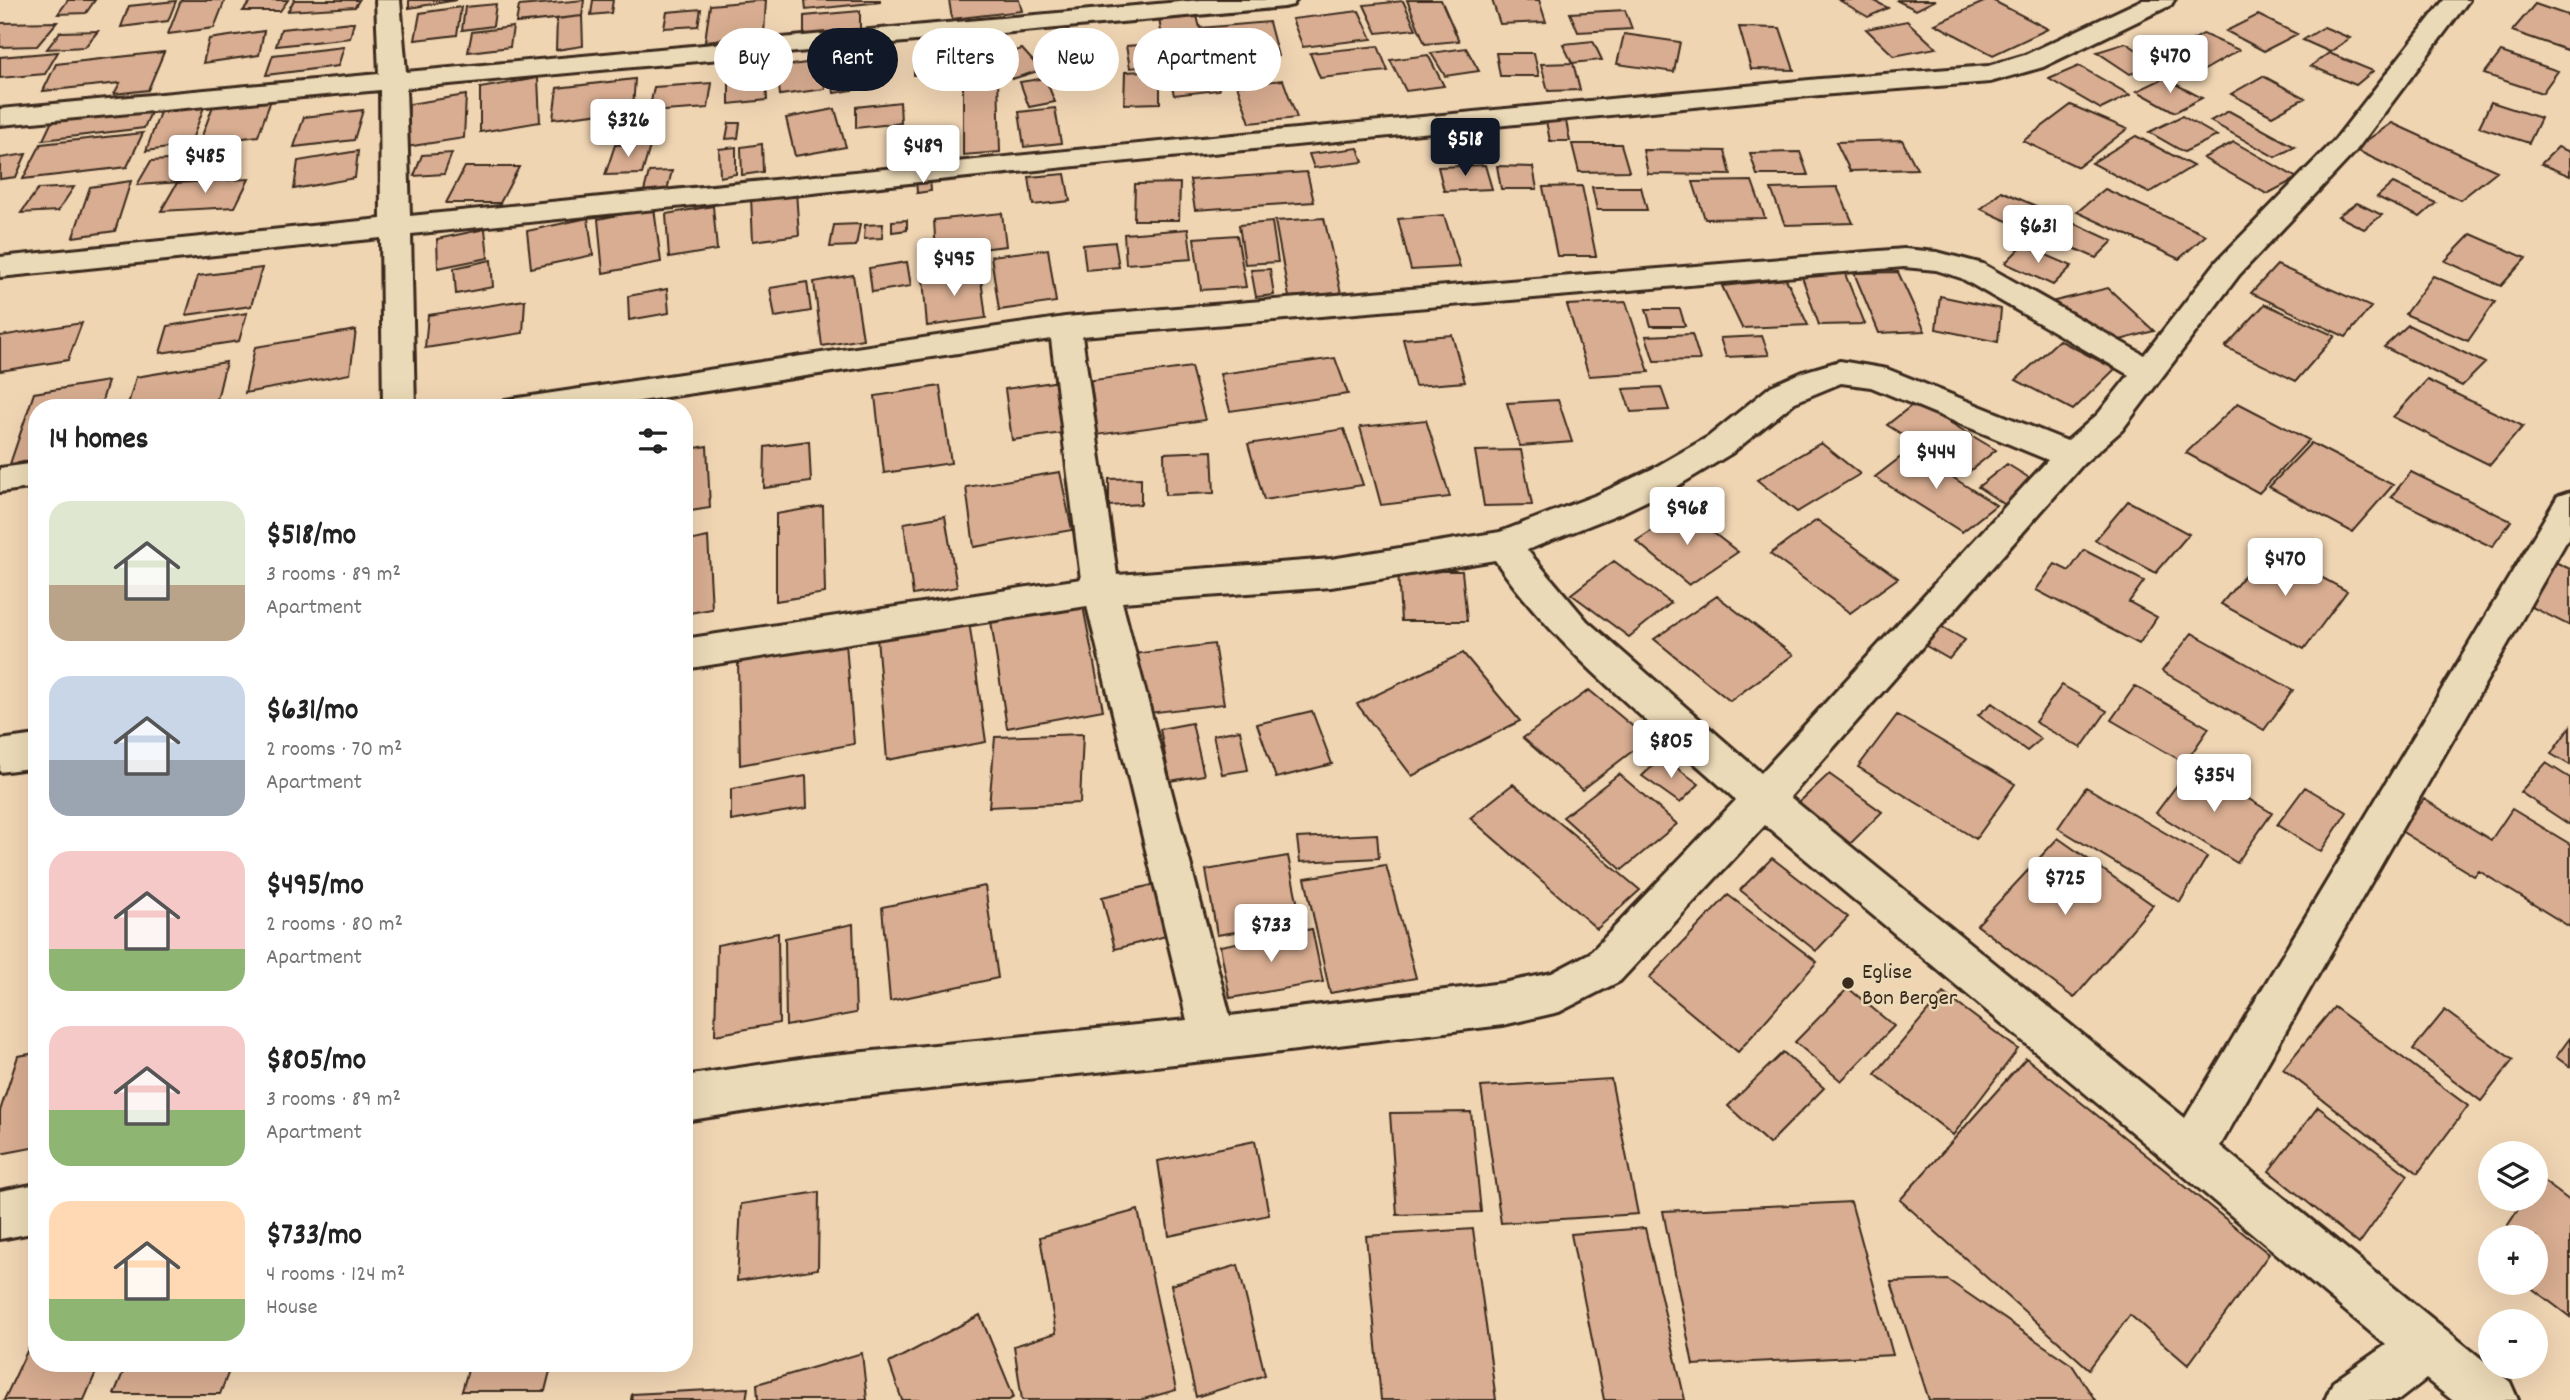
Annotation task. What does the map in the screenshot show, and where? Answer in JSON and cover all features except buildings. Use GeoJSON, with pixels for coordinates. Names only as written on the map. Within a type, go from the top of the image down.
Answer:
{"type":"FeatureCollection","features":[{"type":"Feature","properties":{"kind":"street"},"geometry":{"type":"LineString","coordinates":[[388,0],[393,79],[399,399]]}},
{"type":"Feature","properties":{"kind":"street"},"geometry":{"type":"LineString","coordinates":[[0,117],[393,79],[1284,0]]}},
{"type":"Feature","properties":{"kind":"street"},"geometry":{"type":"LineString","coordinates":[[0,267],[1820,87],[1990,74],[2034,61],[2162,0]]}},
{"type":"Feature","properties":{"kind":"street"},"geometry":{"type":"LineString","coordinates":[[693,1098],[813,1079],[1214,1040],[1503,1004],[1559,992],[1605,967],[1763,799],[2071,456],[2110,422],[2228,268],[2344,147],[2457,0]]}},
{"type":"Feature","properties":{"kind":"street"},"geometry":{"type":"LineString","coordinates":[[578,399],[1065,327],[1903,258],[1937,261],[1972,271],[2149,372]]}},
{"type":"Feature","properties":{"kind":"street"},"geometry":{"type":"LineString","coordinates":[[1065,327],[1101,590],[1214,1040]]}},
{"type":"Feature","properties":{"kind":"street"},"geometry":{"type":"LineString","coordinates":[[693,653],[1101,590],[1331,573],[1504,545],[1611,503],[1664,478],[1720,445],[1783,394],[1840,372],[1877,377],[2071,456]]}},
{"type":"Feature","properties":{"kind":"street"},"geometry":{"type":"LineString","coordinates":[[0,480],[28,476]]}},
{"type":"Feature","properties":{"kind":"street"},"geometry":{"type":"LineString","coordinates":[[2191,1152],[2570,505]]}},
{"type":"Feature","properties":{"kind":"street"},"geometry":{"type":"LineString","coordinates":[[1504,545],[1526,577],[1574,631],[1763,799],[2492,1400]]}},
{"type":"Feature","properties":{"kind":"street"},"geometry":{"type":"LineString","coordinates":[[0,757],[28,752]]}},
{"type":"Feature","properties":{"kind":"street"},"geometry":{"type":"LineString","coordinates":[[0,1215],[28,1210]]}},
{"type":"Feature","properties":{"kind":"street"},"geometry":{"type":"LineString","coordinates":[[2351,1400],[2376,1385],[2427,1346]]}},
{"type":"Feature","properties":{"kind":"place","name":"Eglise Bon Berger"},"geometry":{"type":"Point","coordinates":[1848,983]}}]}
